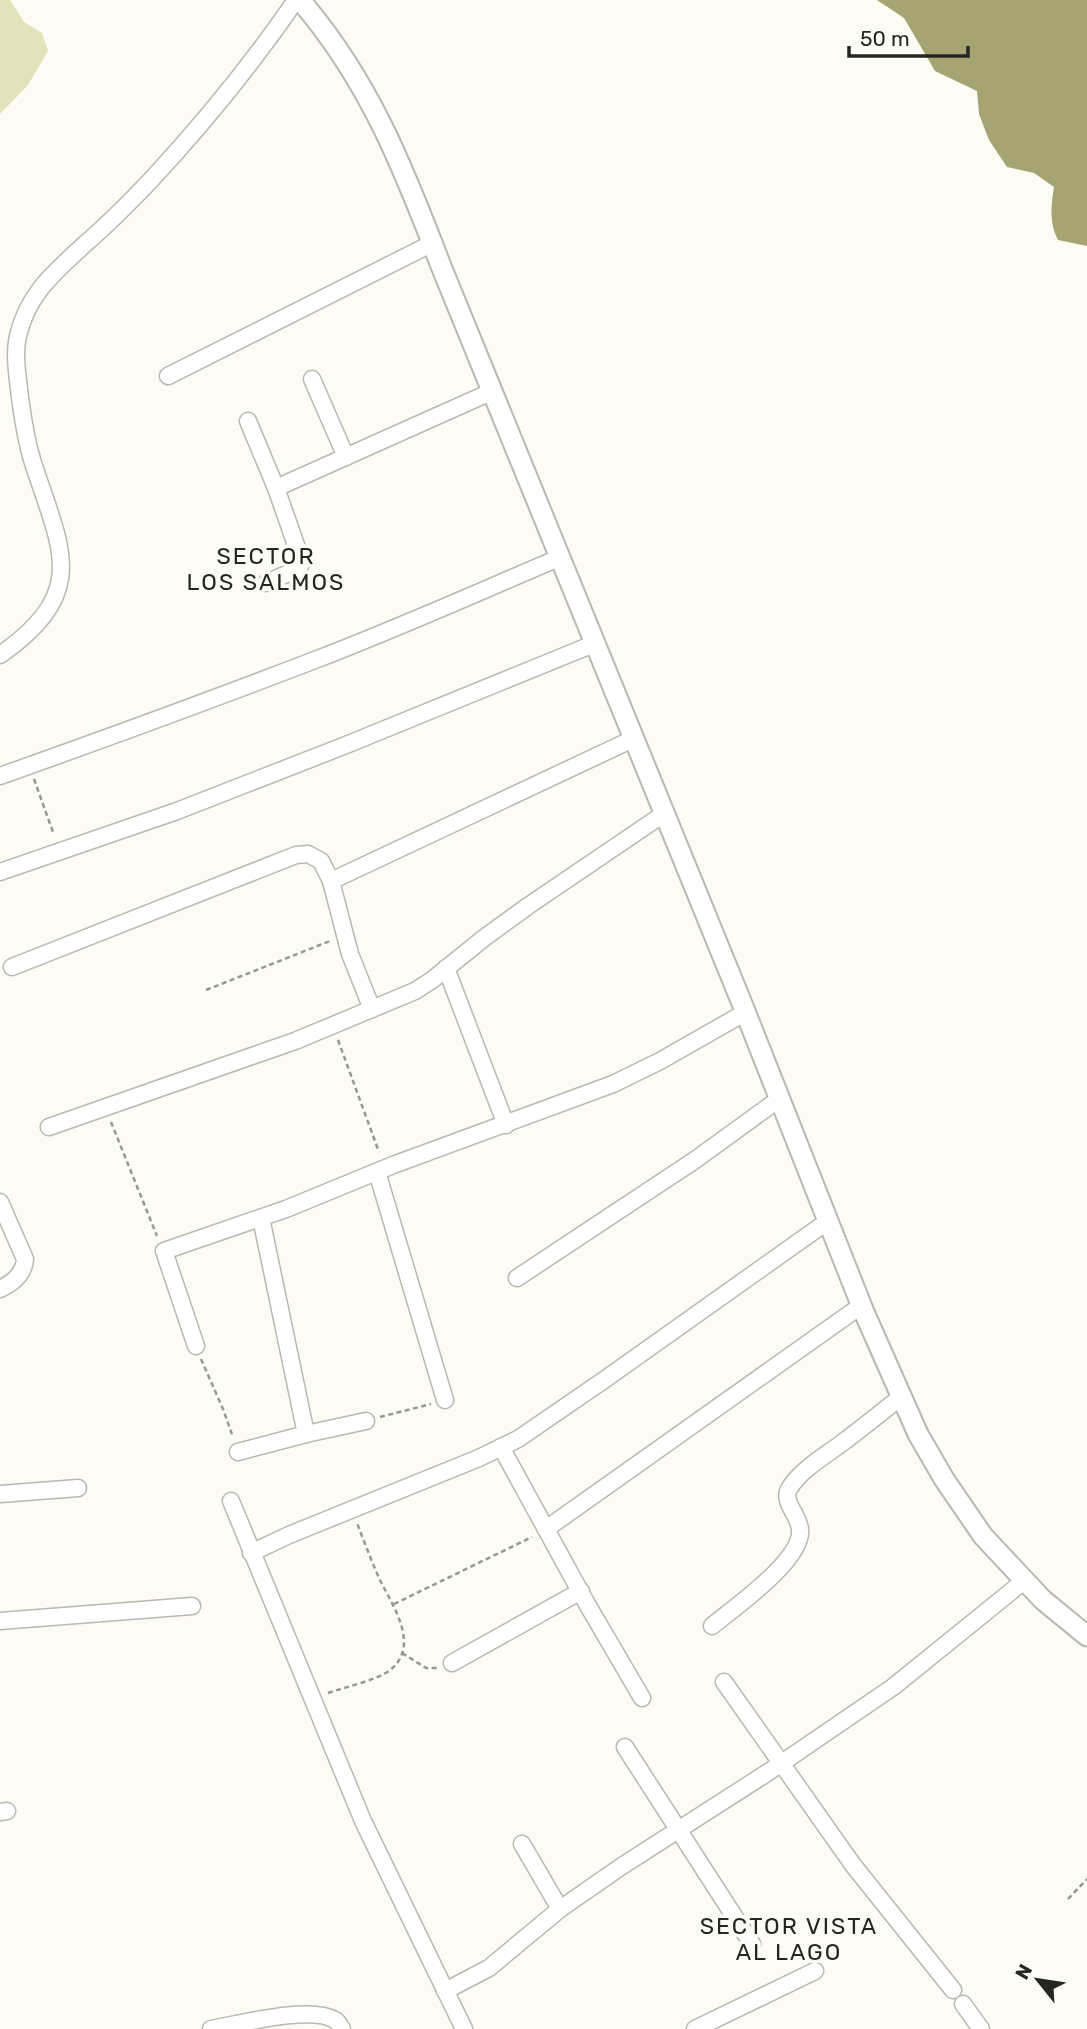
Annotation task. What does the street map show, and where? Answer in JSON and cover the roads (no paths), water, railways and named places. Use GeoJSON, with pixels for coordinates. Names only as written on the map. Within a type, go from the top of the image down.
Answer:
{"type":"FeatureCollection","features":[{"type":"Feature","properties":{"kind":"street"},"geometry":{"type":"LineString","coordinates":[[0,655],[16,644],[48,610],[61,580],[62,568],[55,526],[33,462],[20,400],[16,363],[17,339],[27,309],[55,270],[130,202],[176,152],[298,0],[338,48],[376,111],[401,163],[746,1012],[862,1306],[902,1396],[933,1460],[983,1536],[1024,1581],[1065,1620],[1087,1636]]}},
{"type":"Feature","properties":{"kind":"street"},"geometry":{"type":"LineString","coordinates":[[168,376],[433,243]]}},
{"type":"Feature","properties":{"kind":"street"},"geometry":{"type":"LineString","coordinates":[[312,379],[346,457]]}},
{"type":"Feature","properties":{"kind":"street"},"geometry":{"type":"LineString","coordinates":[[276,488],[494,391]]}},
{"type":"Feature","properties":{"kind":"street"},"geometry":{"type":"LineString","coordinates":[[248,421],[276,488],[302,562],[298,569],[266,583]]}},
{"type":"Feature","properties":{"kind":"street"},"geometry":{"type":"LineString","coordinates":[[0,776],[179,713],[321,658],[561,557]]}},
{"type":"Feature","properties":{"kind":"street"},"geometry":{"type":"LineString","coordinates":[[0,872],[177,811],[596,643]]}},
{"type":"Feature","properties":{"kind":"street"},"geometry":{"type":"LineString","coordinates":[[331,881],[635,738]]}},
{"type":"Feature","properties":{"kind":"street"},"geometry":{"type":"LineString","coordinates":[[49,1127],[295,1041],[415,991],[528,906],[665,813]]}},
{"type":"Feature","properties":{"kind":"street"},"geometry":{"type":"LineString","coordinates":[[12,967],[296,855],[308,853],[321,861],[331,881],[351,954],[372,1009]]}},
{"type":"Feature","properties":{"kind":"street"},"geometry":{"type":"LineString","coordinates":[[446,968],[506,1125]]}},
{"type":"Feature","properties":{"kind":"street"},"geometry":{"type":"LineString","coordinates":[[196,1346],[164,1251],[261,1218],[381,1170],[613,1084],[660,1061],[746,1012]]}},
{"type":"Feature","properties":{"kind":"street"},"geometry":{"type":"LineString","coordinates":[[517,1278],[695,1160],[779,1099]]}},
{"type":"Feature","properties":{"kind":"street"},"geometry":{"type":"LineString","coordinates":[[381,1170],[445,1400]]}},
{"type":"Feature","properties":{"kind":"street"},"geometry":{"type":"LineString","coordinates":[[0,1202],[25,1259],[20,1274],[0,1289]]}},
{"type":"Feature","properties":{"kind":"street"},"geometry":{"type":"LineString","coordinates":[[261,1218],[306,1434]]}},
{"type":"Feature","properties":{"kind":"street"},"geometry":{"type":"LineString","coordinates":[[251,1553],[467,1463],[517,1438],[583,1395],[828,1221]]}},
{"type":"Feature","properties":{"kind":"street"},"geometry":{"type":"LineString","coordinates":[[546,1529],[862,1306]]}},
{"type":"Feature","properties":{"kind":"street"},"geometry":{"type":"LineString","coordinates":[[712,1626],[779,1569],[799,1544],[799,1521],[788,1501],[787,1493],[792,1484],[902,1396]]}},
{"type":"Feature","properties":{"kind":"street"},"geometry":{"type":"LineString","coordinates":[[238,1452],[366,1421]]}},
{"type":"Feature","properties":{"kind":"street"},"geometry":{"type":"LineString","coordinates":[[501,1447],[642,1698]]}},
{"type":"Feature","properties":{"kind":"street"},"geometry":{"type":"LineString","coordinates":[[0,1494],[78,1488]]}},
{"type":"Feature","properties":{"kind":"street"},"geometry":{"type":"LineString","coordinates":[[231,1502],[363,1821],[464,2029]]}},
{"type":"Feature","properties":{"kind":"street"},"geometry":{"type":"LineString","coordinates":[[445,1992],[489,1968],[560,1909],[893,1687],[1024,1581]]}},
{"type":"Feature","properties":{"kind":"street"},"geometry":{"type":"LineString","coordinates":[[452,1663],[580,1591]]}},
{"type":"Feature","properties":{"kind":"street"},"geometry":{"type":"LineString","coordinates":[[0,1621],[192,1606]]}},
{"type":"Feature","properties":{"kind":"street"},"geometry":{"type":"LineString","coordinates":[[724,1682],[853,1865],[953,1990]]}},
{"type":"Feature","properties":{"kind":"street"},"geometry":{"type":"LineString","coordinates":[[625,1747],[752,1944]]}},
{"type":"Feature","properties":{"kind":"street"},"geometry":{"type":"LineString","coordinates":[[522,1844],[560,1909]]}},
{"type":"Feature","properties":{"kind":"street"},"geometry":{"type":"LineString","coordinates":[[695,2029],[815,1972]]}},
{"type":"Feature","properties":{"kind":"street"},"geometry":{"type":"LineString","coordinates":[[964,2004],[981,2029]]}},
{"type":"Feature","properties":{"kind":"street"},"geometry":{"type":"LineString","coordinates":[[212,2029],[295,2014],[326,2017],[336,2021],[342,2029]]}},
{"type":"Feature","properties":{"kind":"district","name":"SECTOR LOS SALMOS"},"geometry":{"type":"Point","coordinates":[266,569]}},
{"type":"Feature","properties":{"kind":"district","name":"SECTOR VISTA AL LAGO"},"geometry":{"type":"Point","coordinates":[789,1939]}}]}
